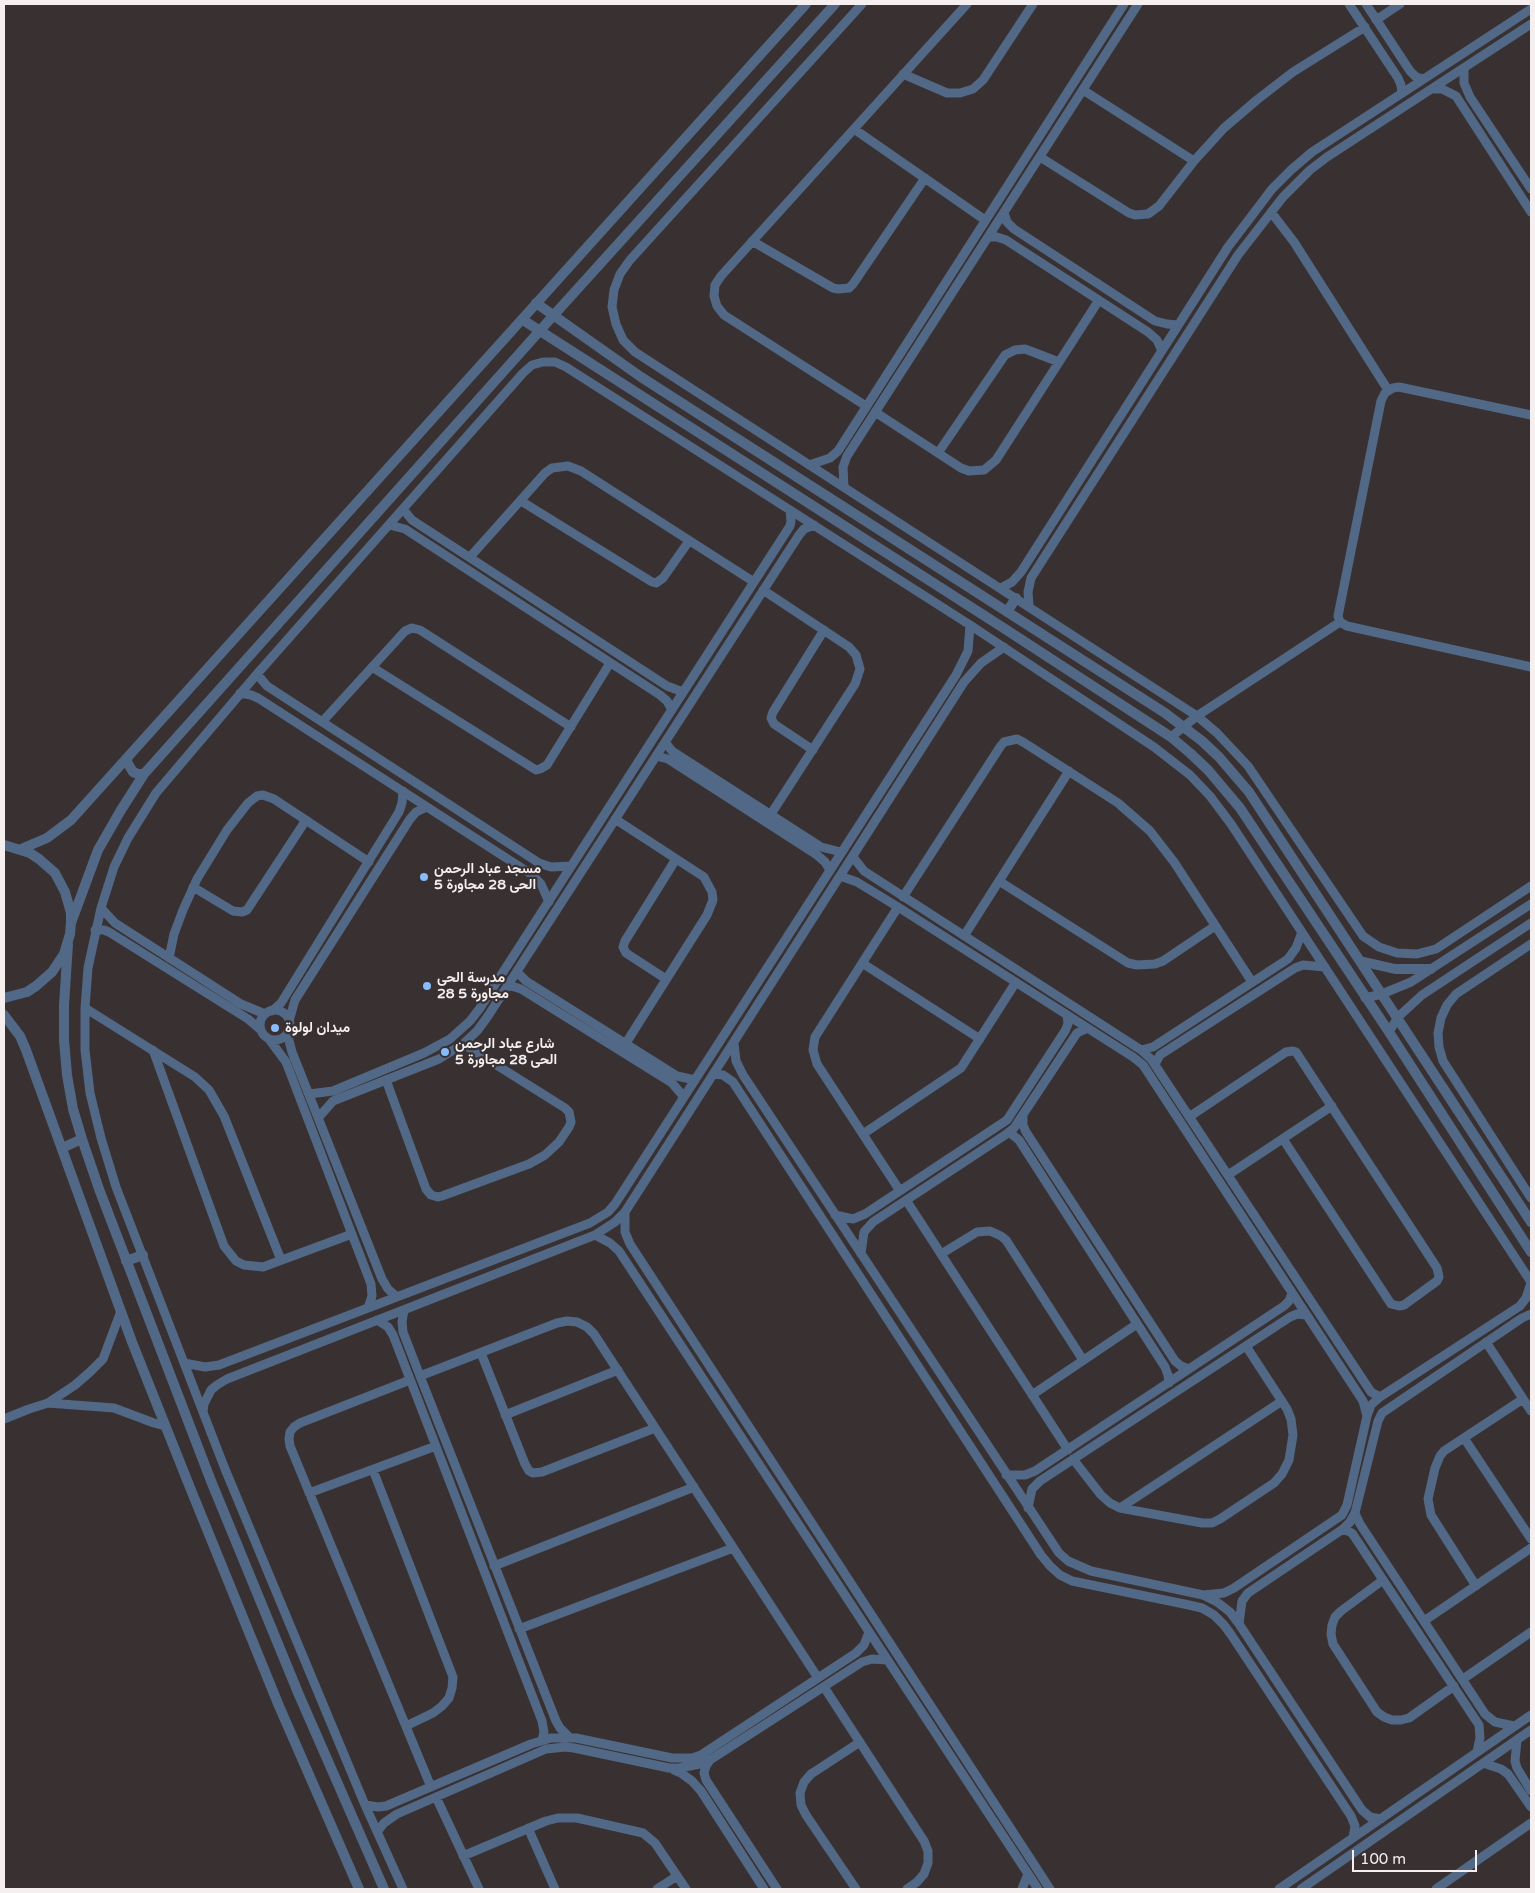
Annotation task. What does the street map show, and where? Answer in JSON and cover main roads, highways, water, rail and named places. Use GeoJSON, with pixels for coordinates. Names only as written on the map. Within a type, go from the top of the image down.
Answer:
{"type":"FeatureCollection","features":[{"type":"Feature","properties":{"kind":"place","name":"مسجد عباد الرحمن الحى 28 مجاورة 5"},"geometry":{"type":"Point","coordinates":[424,877]}},
{"type":"Feature","properties":{"kind":"place","name":"مدرسة الحى 28 مجاورة 5"},"geometry":{"type":"Point","coordinates":[427,986]}},
{"type":"Feature","properties":{"kind":"place","name":"ميدان لولوة"},"geometry":{"type":"Point","coordinates":[275,1028]}},
{"type":"Feature","properties":{"kind":"place","name":"شارع عباد الرحمن الحى 28 مجاورة 5"},"geometry":{"type":"Point","coordinates":[445,1052]}}]}
